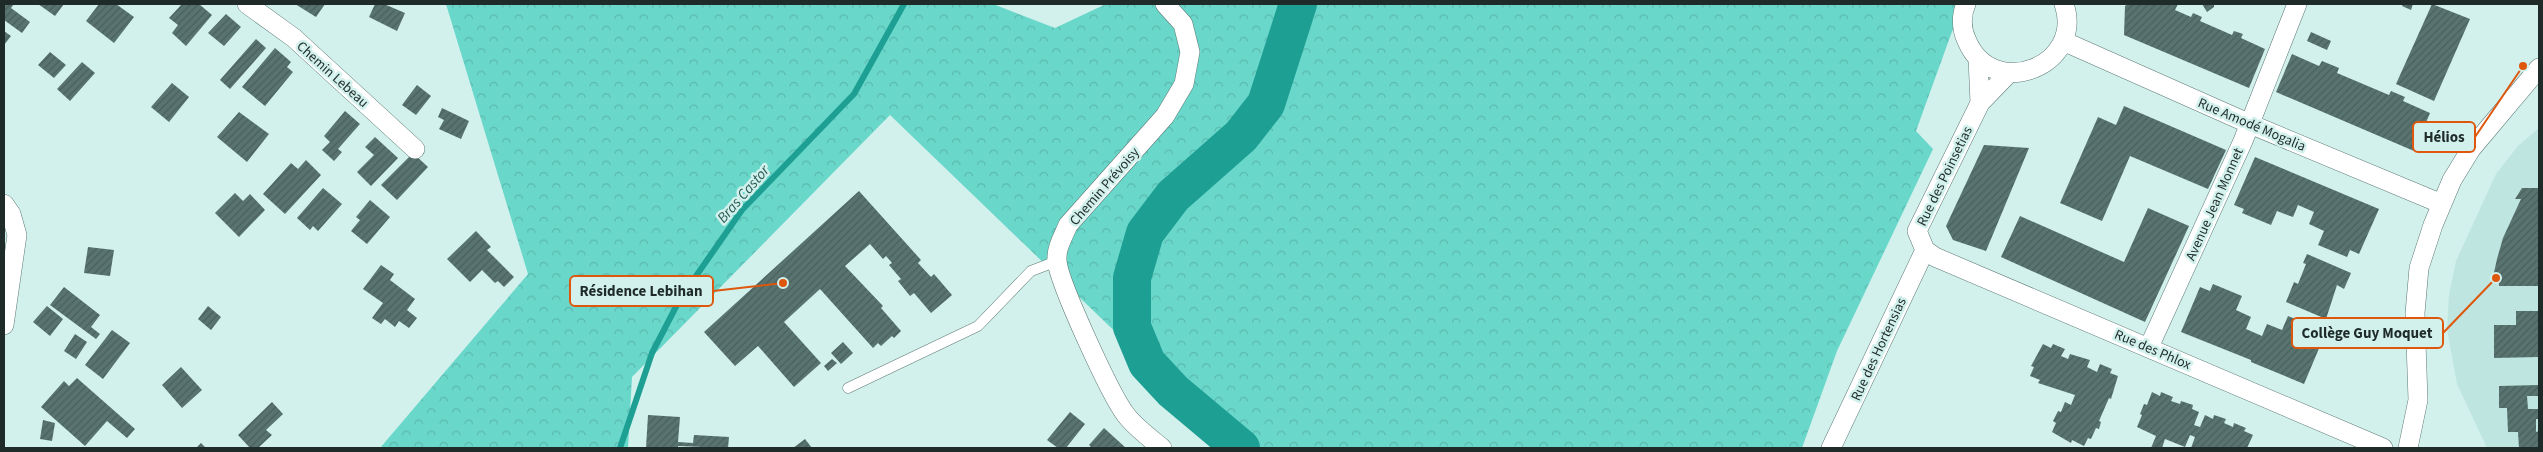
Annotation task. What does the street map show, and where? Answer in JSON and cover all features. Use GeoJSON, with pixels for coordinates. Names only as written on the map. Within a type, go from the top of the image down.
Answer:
{"type":"FeatureCollection","features":[{"type":"Feature","properties":{"kind":"street","name":"Chemin Lebeau"},"geometry":{"type":"LineString","coordinates":[[247,4],[294,38],[415,149]]}},
{"type":"Feature","properties":{"kind":"street","name":"Chemin Prévoisy"},"geometry":{"type":"LineString","coordinates":[[1057,261],[1059,247],[1068,225],[1165,116],[1184,84],[1190,52],[1184,24],[1165,4]]}},
{"type":"Feature","properties":{"kind":"street"},"geometry":{"type":"LineString","coordinates":[[1966,4],[1962,22],[1964,36],[1978,58],[1987,66],[2009,73],[2035,69],[2047,62],[2063,40],[2065,11],[2079,4]]}},
{"type":"Feature","properties":{"kind":"street","name":"Avenue Jean Monnet"},"geometry":{"type":"LineString","coordinates":[[2149,347],[2250,124],[2297,4]]}},
{"type":"Feature","properties":{"kind":"street","name":"Rue Amodé Mogalia"},"geometry":{"type":"LineString","coordinates":[[2063,40],[2250,124],[2442,204]]}},
{"type":"Feature","properties":{"kind":"street","name":"Rue des Poinsetias"},"geometry":{"type":"LineString","coordinates":[[1978,58],[1980,103]]}},
{"type":"Feature","properties":{"kind":"street"},"geometry":{"type":"LineString","coordinates":[[2408,448],[2418,400],[2415,313],[2419,268],[2452,180],[2472,149],[2539,68]]}},
{"type":"Feature","properties":{"kind":"street","name":"Rue des Poinsetias"},"geometry":{"type":"LineString","coordinates":[[1925,250],[1917,230],[1980,103],[2009,73]]}},
{"type":"Feature","properties":{"kind":"street"},"geometry":{"type":"LineString","coordinates":[[4,204],[10,214],[17,235],[4,325]]}},
{"type":"Feature","properties":{"kind":"street","name":"Rue des Phlox"},"geometry":{"type":"LineString","coordinates":[[1925,250],[1935,257],[2383,448]]}},
{"type":"Feature","properties":{"kind":"street","name":"Rue des Hortensias"},"geometry":{"type":"LineString","coordinates":[[1831,448],[1925,250]]}},
{"type":"Feature","properties":{"kind":"street"},"geometry":{"type":"LineString","coordinates":[[1057,261],[1070,299],[1111,391],[1126,415],[1157,447]]}},
{"type":"Feature","properties":{"kind":"lane"},"geometry":{"type":"LineString","coordinates":[[848,388],[978,326],[1031,271],[1057,261]]}},
{"type":"Feature","properties":{"kind":"shaded area"},"geometry":{"type":"Polygon","coordinates":[[[2539,128],[2539,448],[2487,448],[2457,384],[2447,329],[2449,295],[2456,261],[2496,174],[2518,146],[2539,128]]]}},
{"type":"Feature","properties":{"kind":"green space"},"geometry":{"type":"Polygon","coordinates":[[[446,4],[993,4],[1055,28],[1106,4],[1962,4],[1916,131],[1933,149],[1837,351],[1802,448],[1236,448],[890,115],[632,377],[628,448],[380,448],[528,274],[446,4]]]}},
{"type":"Feature","properties":{"kind":"building"},"geometry":{"type":"Polygon","coordinates":[[[4,4],[14,4],[11,8],[30,22],[22,33],[4,20],[4,4]]]}},
{"type":"Feature","properties":{"kind":"building"},"geometry":{"type":"Polygon","coordinates":[[[38,4],[64,4],[55,16],[38,4]]]}},
{"type":"Feature","properties":{"kind":"building"},"geometry":{"type":"Polygon","coordinates":[[[99,4],[116,4],[134,17],[114,43],[86,21],[99,4]]]}},
{"type":"Feature","properties":{"kind":"building"},"geometry":{"type":"Polygon","coordinates":[[[182,4],[199,4],[212,15],[186,46],[172,33],[178,25],[169,18],[182,4]]]}},
{"type":"Feature","properties":{"kind":"building"},"geometry":{"type":"Polygon","coordinates":[[[295,4],[325,4],[316,17],[295,4]]]}},
{"type":"Feature","properties":{"kind":"building"},"geometry":{"type":"Polygon","coordinates":[[[375,4],[384,4],[405,13],[397,31],[369,17],[375,4]]]}},
{"type":"Feature","properties":{"kind":"building"},"geometry":{"type":"Polygon","coordinates":[[[2128,4],[2178,4],[2175,10],[2191,17],[2193,13],[2202,17],[2200,21],[2232,35],[2234,31],[2243,34],[2241,38],[2265,49],[2249,88],[2124,35],[2125,6],[2128,4]]]}},
{"type":"Feature","properties":{"kind":"building"},"geometry":{"type":"Polygon","coordinates":[[[2202,4],[2214,4],[2214,7],[2207,12],[2202,4]]]}},
{"type":"Feature","properties":{"kind":"building"},"geometry":{"type":"Polygon","coordinates":[[[2403,4],[2413,4],[2411,10],[2402,6],[2403,4]]]}},
{"type":"Feature","properties":{"kind":"building"},"geometry":{"type":"Polygon","coordinates":[[[2432,4],[2470,19],[2434,101],[2396,84],[2432,4]]]}},
{"type":"Feature","properties":{"kind":"building"},"geometry":{"type":"Polygon","coordinates":[[[226,14],[241,27],[224,46],[208,33],[226,14]]]}},
{"type":"Feature","properties":{"kind":"building"},"geometry":{"type":"Polygon","coordinates":[[[4,31],[11,36],[4,45],[4,31]]]}},
{"type":"Feature","properties":{"kind":"building"},"geometry":{"type":"Polygon","coordinates":[[[2311,32],[2331,41],[2327,50],[2307,41],[2311,32]]]}},
{"type":"Feature","properties":{"kind":"building"},"geometry":{"type":"Polygon","coordinates":[[[256,39],[266,48],[230,89],[220,80],[256,39]]]}},
{"type":"Feature","properties":{"kind":"building"},"geometry":{"type":"Polygon","coordinates":[[[275,48],[291,62],[287,67],[293,72],[265,106],[242,87],[275,48]]]}},
{"type":"Feature","properties":{"kind":"building"},"geometry":{"type":"Polygon","coordinates":[[[50,52],[66,65],[54,78],[38,65],[50,52]]]}},
{"type":"Feature","properties":{"kind":"building"},"geometry":{"type":"Polygon","coordinates":[[[2292,54],[2319,66],[2322,61],[2339,68],[2337,73],[2389,95],[2391,91],[2405,97],[2403,101],[2430,113],[2414,151],[2276,92],[2292,54]]]}},
{"type":"Feature","properties":{"kind":"building"},"geometry":{"type":"Polygon","coordinates":[[[82,62],[95,73],[70,101],[57,89],[82,62]]]}},
{"type":"Feature","properties":{"kind":"building"},"geometry":{"type":"Polygon","coordinates":[[[172,83],[189,97],[169,122],[151,107],[172,83]]]}},
{"type":"Feature","properties":{"kind":"building"},"geometry":{"type":"Polygon","coordinates":[[[417,85],[431,96],[416,115],[402,105],[417,85]]]}},
{"type":"Feature","properties":{"kind":"building"},"geometry":{"type":"Polygon","coordinates":[[[2124,106],[2226,150],[2208,189],[2130,156],[2102,221],[2060,203],[2098,117],[2116,125],[2124,106]]]}},
{"type":"Feature","properties":{"kind":"building"},"geometry":{"type":"Polygon","coordinates":[[[442,108],[469,121],[461,139],[439,129],[444,120],[438,117],[442,108]]]}},
{"type":"Feature","properties":{"kind":"building"},"geometry":{"type":"Polygon","coordinates":[[[345,111],[360,124],[338,149],[342,152],[334,161],[322,150],[330,142],[324,136],[345,111]]]}},
{"type":"Feature","properties":{"kind":"building"},"geometry":{"type":"Polygon","coordinates":[[[239,112],[269,134],[247,162],[217,137],[239,112]]]}},
{"type":"Feature","properties":{"kind":"building"},"geometry":{"type":"Polygon","coordinates":[[[375,137],[398,158],[371,186],[357,172],[374,155],[365,147],[375,137]]]}},
{"type":"Feature","properties":{"kind":"building"},"geometry":{"type":"Polygon","coordinates":[[[1984,145],[2029,148],[1986,251],[1953,240],[1946,226],[1984,145]]]}},
{"type":"Feature","properties":{"kind":"building"},"geometry":{"type":"Polygon","coordinates":[[[413,153],[428,167],[397,200],[381,185],[413,153]]]}},
{"type":"Feature","properties":{"kind":"building"},"geometry":{"type":"Polygon","coordinates":[[[2255,157],[2379,209],[2359,254],[2350,250],[2347,257],[2318,245],[2324,231],[2309,224],[2314,212],[2298,205],[2293,217],[2277,211],[2271,225],[2242,213],[2244,209],[2234,205],[2255,157]]]}},
{"type":"Feature","properties":{"kind":"building"},"geometry":{"type":"Polygon","coordinates":[[[306,160],[321,175],[285,214],[263,194],[291,163],[298,169],[306,160]]]}},
{"type":"Feature","properties":{"kind":"building"},"geometry":{"type":"Polygon","coordinates":[[[323,188],[342,204],[318,231],[313,226],[310,230],[297,218],[323,188]]]}},
{"type":"Feature","properties":{"kind":"building"},"geometry":{"type":"Polygon","coordinates":[[[2522,188],[2539,188],[2539,286],[2499,286],[2499,277],[2493,277],[2497,259],[2503,238],[2521,199],[2515,199],[2522,188]]]}},
{"type":"Feature","properties":{"kind":"building"},"geometry":{"type":"Polygon","coordinates":[[[859,191],[921,260],[918,263],[931,277],[934,274],[952,295],[931,313],[914,293],[910,296],[898,281],[901,279],[889,265],[892,263],[886,256],[883,259],[870,244],[845,266],[883,306],[881,308],[901,331],[894,338],[892,336],[881,346],[878,343],[873,348],[820,289],[784,322],[821,363],[794,387],[758,346],[735,366],[704,332],[859,191]]]}},
{"type":"Feature","properties":{"kind":"building"},"geometry":{"type":"Polygon","coordinates":[[[235,193],[243,201],[250,194],[265,210],[239,237],[215,213],[235,193]]]}},
{"type":"Feature","properties":{"kind":"building"},"geometry":{"type":"Polygon","coordinates":[[[370,200],[390,217],[367,244],[351,231],[360,220],[356,217],[370,200]]]}},
{"type":"Feature","properties":{"kind":"building"},"geometry":{"type":"Polygon","coordinates":[[[2148,208],[2189,226],[2145,322],[2001,257],[2020,216],[2124,262],[2148,208]]]}},
{"type":"Feature","properties":{"kind":"building"},"geometry":{"type":"Polygon","coordinates":[[[476,231],[491,247],[487,250],[514,277],[504,287],[498,281],[495,283],[482,270],[470,282],[447,259],[476,231]]]}},
{"type":"Feature","properties":{"kind":"building"},"geometry":{"type":"Polygon","coordinates":[[[88,247],[114,250],[110,276],[84,273],[88,247]]]}},
{"type":"Feature","properties":{"kind":"building"},"geometry":{"type":"Polygon","coordinates":[[[2307,254],[2351,273],[2344,289],[2337,285],[2326,319],[2286,302],[2294,282],[2298,284],[2306,264],[2303,263],[2307,254]]]}},
{"type":"Feature","properties":{"kind":"building"},"geometry":{"type":"Polygon","coordinates":[[[381,265],[394,274],[390,280],[415,299],[407,310],[417,318],[409,328],[399,321],[395,327],[385,319],[381,324],[372,318],[383,303],[363,289],[381,265]]]}},
{"type":"Feature","properties":{"kind":"building"},"geometry":{"type":"Polygon","coordinates":[[[2213,284],[2242,296],[2236,310],[2251,317],[2246,329],[2262,336],[2267,324],[2282,330],[2288,316],[2317,328],[2314,336],[2323,339],[2304,384],[2181,332],[2200,287],[2210,291],[2213,284]]]}},
{"type":"Feature","properties":{"kind":"building"},"geometry":{"type":"Polygon","coordinates":[[[64,287],[100,315],[91,327],[100,334],[96,339],[50,305],[64,287]]]}},
{"type":"Feature","properties":{"kind":"building"},"geometry":{"type":"Polygon","coordinates":[[[47,306],[63,319],[50,336],[33,322],[47,306]]]}},
{"type":"Feature","properties":{"kind":"building"},"geometry":{"type":"Polygon","coordinates":[[[208,306],[221,317],[211,330],[198,319],[208,306]]]}},
{"type":"Feature","properties":{"kind":"building"},"geometry":{"type":"Polygon","coordinates":[[[2516,311],[2539,311],[2539,357],[2494,358],[2494,325],[2516,325],[2516,311]]]}},
{"type":"Feature","properties":{"kind":"building"},"geometry":{"type":"Polygon","coordinates":[[[112,330],[130,343],[103,379],[85,365],[112,330]]]}},
{"type":"Feature","properties":{"kind":"building"},"geometry":{"type":"Polygon","coordinates":[[[75,334],[87,342],[76,359],[64,351],[75,334]]]}},
{"type":"Feature","properties":{"kind":"building"},"geometry":{"type":"Polygon","coordinates":[[[843,342],[853,353],[841,364],[831,353],[843,342]]]}},
{"type":"Feature","properties":{"kind":"building"},"geometry":{"type":"Polygon","coordinates":[[[2043,344],[2051,348],[2053,344],[2065,349],[2061,356],[2068,359],[2070,354],[2090,360],[2087,367],[2097,372],[2100,364],[2112,369],[2110,373],[2118,376],[2111,399],[2109,398],[2099,421],[2101,422],[2099,429],[2096,428],[2091,439],[2088,438],[2084,446],[2072,440],[2071,443],[2052,432],[2056,423],[2053,421],[2058,411],[2061,412],[2065,402],[2071,405],[2075,395],[2038,383],[2040,380],[2030,376],[2034,367],[2031,366],[2043,344]]]}},
{"type":"Feature","properties":{"kind":"building"},"geometry":{"type":"Polygon","coordinates":[[[832,359],[837,363],[828,371],[824,366],[832,359]]]}},
{"type":"Feature","properties":{"kind":"building"},"geometry":{"type":"Polygon","coordinates":[[[181,367],[202,390],[182,408],[162,385],[181,367]]]}},
{"type":"Feature","properties":{"kind":"building"},"geometry":{"type":"Polygon","coordinates":[[[77,378],[135,429],[127,438],[107,421],[85,446],[41,407],[64,381],[69,386],[77,378]]]}},
{"type":"Feature","properties":{"kind":"building"},"geometry":{"type":"Polygon","coordinates":[[[2539,385],[2539,396],[2527,396],[2528,409],[2539,409],[2539,419],[2536,419],[2536,432],[2539,431],[2539,448],[2519,448],[2518,432],[2508,432],[2507,408],[2499,408],[2499,386],[2539,385]]]}},
{"type":"Feature","properties":{"kind":"building"},"geometry":{"type":"Polygon","coordinates":[[[2152,392],[2160,396],[2161,392],[2173,397],[2171,401],[2180,404],[2181,401],[2193,405],[2192,409],[2199,412],[2194,425],[2200,427],[2205,415],[2213,419],[2214,415],[2226,419],[2224,423],[2233,427],[2234,423],[2246,428],[2244,431],[2253,435],[2247,448],[2191,448],[2195,437],[2190,435],[2185,447],[2165,439],[2162,448],[2151,448],[2156,436],[2137,427],[2144,404],[2147,405],[2152,392]]]}},
{"type":"Feature","properties":{"kind":"building"},"geometry":{"type":"Polygon","coordinates":[[[272,402],[283,414],[266,430],[272,435],[258,448],[250,448],[238,435],[272,402]]]}},
{"type":"Feature","properties":{"kind":"building"},"geometry":{"type":"Polygon","coordinates":[[[1070,412],[1085,424],[1066,448],[1058,448],[1047,440],[1070,412]]]}},
{"type":"Feature","properties":{"kind":"building"},"geometry":{"type":"Polygon","coordinates":[[[648,415],[680,417],[678,442],[693,443],[694,435],[729,437],[728,448],[678,446],[678,448],[646,448],[648,415]]]}},
{"type":"Feature","properties":{"kind":"building"},"geometry":{"type":"Polygon","coordinates":[[[43,420],[55,423],[52,441],[40,439],[43,420]]]}},
{"type":"Feature","properties":{"kind":"building"},"geometry":{"type":"Polygon","coordinates":[[[1104,428],[1126,448],[1092,448],[1089,445],[1104,428]]]}},
{"type":"Feature","properties":{"kind":"building"},"geometry":{"type":"Polygon","coordinates":[[[805,439],[812,448],[793,448],[805,439]]]}},
{"type":"Feature","properties":{"kind":"building"},"geometry":{"type":"Polygon","coordinates":[[[201,443],[206,448],[196,448],[201,443]]]}},
{"type":"Feature","properties":{"kind":"waterway","name":"Bras Castor"},"geometry":{"type":"LineString","coordinates":[[620,448],[652,353],[680,299],[742,210],[854,94],[904,4]]}},
{"type":"Feature","properties":{"kind":"waterway"},"geometry":{"type":"LineString","coordinates":[[1241,448],[1173,391],[1147,363],[1132,327],[1132,278],[1145,233],[1173,196],[1241,136],[1266,104],[1298,4]]}},
{"type":"Feature","properties":{"kind":"place","name":"Hélios"},"geometry":{"type":"Point","coordinates":[2523,66]}},
{"type":"Feature","properties":{"kind":"place","name":"Collège Guy Moquet"},"geometry":{"type":"Point","coordinates":[2496,278]}},
{"type":"Feature","properties":{"kind":"place","name":"Résidence Lebihan"},"geometry":{"type":"Point","coordinates":[783,283]}}]}
